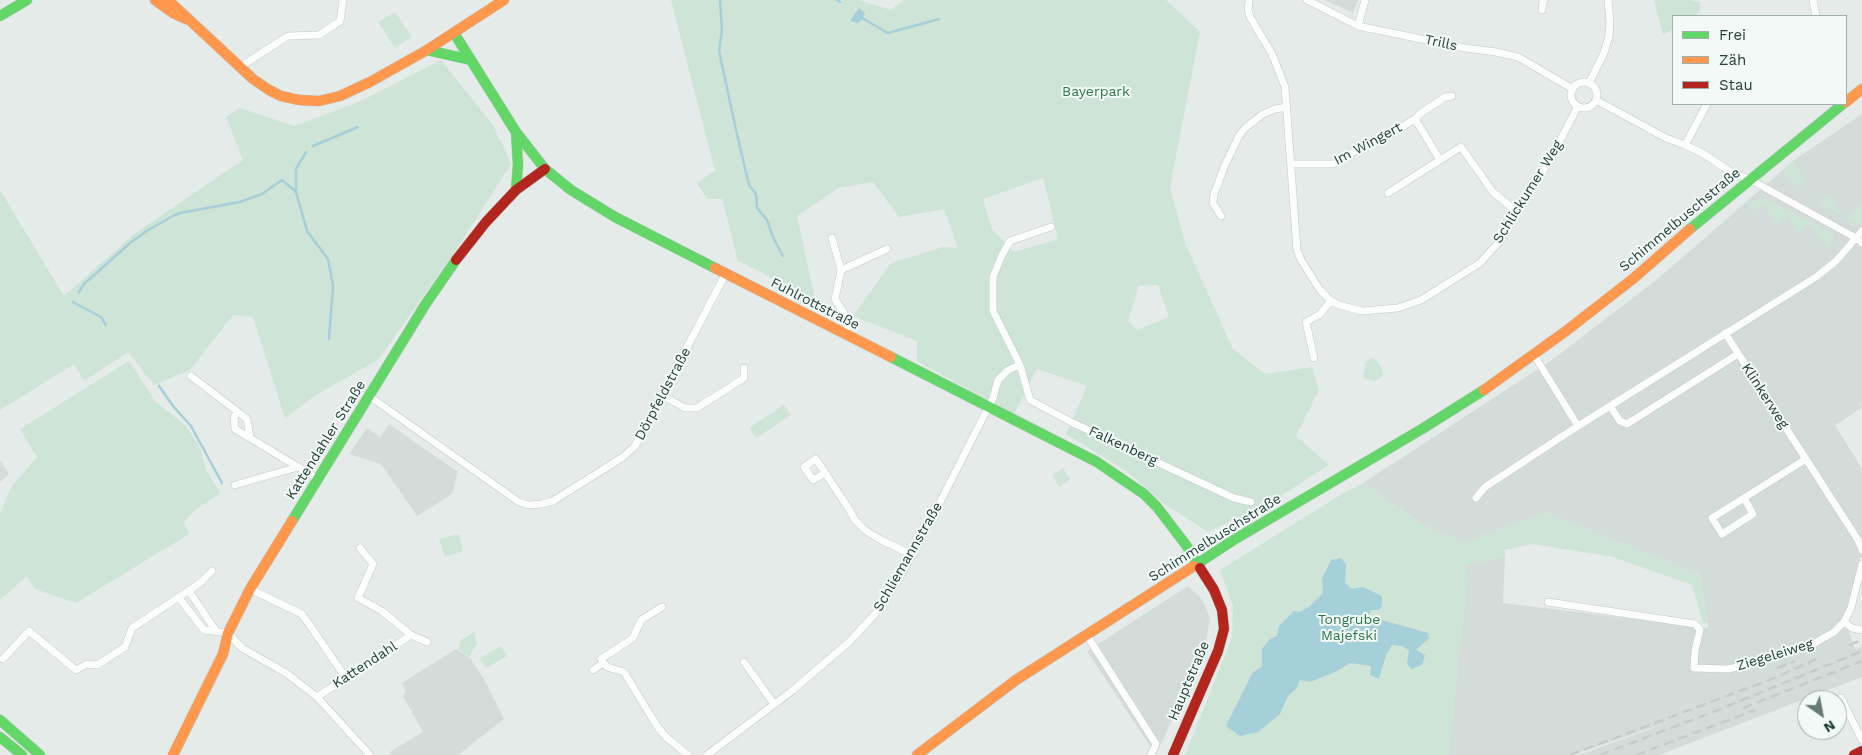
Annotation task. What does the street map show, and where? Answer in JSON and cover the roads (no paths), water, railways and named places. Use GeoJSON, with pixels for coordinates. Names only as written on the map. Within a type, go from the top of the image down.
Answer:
{"type":"FeatureCollection","features":[{"type":"Feature","properties":{"kind":"street"},"geometry":{"type":"LineString","coordinates":[[0,16],[27,0]]}},
{"type":"Feature","properties":{"kind":"street"},"geometry":{"type":"LineString","coordinates":[[155,0],[173,13],[187,19]]}},
{"type":"Feature","properties":{"kind":"street"},"geometry":{"type":"LineString","coordinates":[[168,0],[240,67],[269,90],[281,96],[299,100],[319,101],[340,96],[362,86],[427,50],[504,0]]}},
{"type":"Feature","properties":{"kind":"street"},"geometry":{"type":"LineString","coordinates":[[240,67],[288,36],[319,35],[340,21],[343,0]]}},
{"type":"Feature","properties":{"kind":"street"},"geometry":{"type":"LineString","coordinates":[[1248,0],[1250,17],[1272,54],[1282,77],[1287,107],[1297,250],[1301,260],[1320,290],[1331,301],[1319,315],[1306,322],[1314,358]]}},
{"type":"Feature","properties":{"kind":"street","name":"Trills"},"geometry":{"type":"LineString","coordinates":[[1307,0],[1358,26],[1465,48],[1496,52],[1518,58],[1573,89]]}},
{"type":"Feature","properties":{"kind":"street"},"geometry":{"type":"LineString","coordinates":[[1358,26],[1365,0]]}},
{"type":"Feature","properties":{"kind":"street"},"geometry":{"type":"LineString","coordinates":[[1536,0],[1543,0],[1542,10]]}},
{"type":"Feature","properties":{"kind":"street"},"geometry":{"type":"LineString","coordinates":[[1589,83],[1604,52],[1609,36],[1608,0]]}},
{"type":"Feature","properties":{"kind":"street"},"geometry":{"type":"LineString","coordinates":[[1813,0],[1816,15]]}},
{"type":"Feature","properties":{"kind":"street","name":"Fuhlrottstraße"},"geometry":{"type":"LineString","coordinates":[[454,33],[516,132],[545,169],[571,190],[593,204],[726,273],[1097,462],[1144,494],[1168,520],[1198,562]]}},
{"type":"Feature","properties":{"kind":"street"},"geometry":{"type":"LineString","coordinates":[[427,50],[471,60]]}},
{"type":"Feature","properties":{"kind":"street"},"geometry":{"type":"LineString","coordinates":[[1580,83],[1589,83],[1596,90],[1596,100],[1588,107],[1578,106],[1572,99],[1573,89],[1580,83]]}},
{"type":"Feature","properties":{"kind":"street","name":"Schimmelbuschstraße"},"geometry":{"type":"LineString","coordinates":[[1847,101],[1862,90]]}},
{"type":"Feature","properties":{"kind":"street","name":"Im Wingert"},"geometry":{"type":"LineString","coordinates":[[1291,164],[1333,164],[1360,148],[1379,141],[1445,97],[1452,96]]}},
{"type":"Feature","properties":{"kind":"street"},"geometry":{"type":"LineString","coordinates":[[1596,100],[1666,138],[1704,154],[1731,172],[1749,179],[1859,240]]}},
{"type":"Feature","properties":{"kind":"street"},"geometry":{"type":"LineString","coordinates":[[1685,145],[1705,105]]}},
{"type":"Feature","properties":{"kind":"street","name":"Schimmelbuschstraße"},"geometry":{"type":"LineString","coordinates":[[917,755],[1016,680],[1086,634],[1198,562],[1422,429],[1487,388],[1534,355],[1634,278],[1749,179],[1842,105]]}},
{"type":"Feature","properties":{"kind":"street","name":"Schlickumer Weg"},"geometry":{"type":"LineString","coordinates":[[1331,301],[1362,312],[1377,312],[1398,308],[1421,300],[1480,263],[1498,243],[1550,160],[1578,106]]}},
{"type":"Feature","properties":{"kind":"street"},"geometry":{"type":"LineString","coordinates":[[1222,216],[1213,203],[1214,194],[1239,136],[1244,128],[1263,114],[1287,107]]}},
{"type":"Feature","properties":{"kind":"street","name":"Im Wingert"},"geometry":{"type":"LineString","coordinates":[[1414,119],[1440,160]]}},
{"type":"Feature","properties":{"kind":"street"},"geometry":{"type":"LineString","coordinates":[[516,132],[518,164],[516,190]]}},
{"type":"Feature","properties":{"kind":"street"},"geometry":{"type":"LineString","coordinates":[[1388,193],[1461,146],[1493,192],[1517,212]]}},
{"type":"Feature","properties":{"kind":"street","name":"Kattendahler Straße"},"geometry":{"type":"LineString","coordinates":[[173,755],[224,654],[228,633],[250,590],[425,305],[462,251],[486,222],[516,190],[545,169]]}},
{"type":"Feature","properties":{"kind":"street","name":"Falkenberg"},"geometry":{"type":"LineString","coordinates":[[1051,228],[1010,241],[993,277],[993,312],[1020,365],[1030,400],[1073,423],[1234,498],[1252,502]]}},
{"type":"Feature","properties":{"kind":"street"},"geometry":{"type":"LineString","coordinates":[[1476,498],[1485,487],[1578,426],[1816,278],[1859,240],[1862,231]]}},
{"type":"Feature","properties":{"kind":"street"},"geometry":{"type":"LineString","coordinates":[[832,238],[841,270],[835,299],[849,320],[845,334]]}},
{"type":"Feature","properties":{"kind":"street"},"geometry":{"type":"LineString","coordinates":[[841,270],[887,249]]}},
{"type":"Feature","properties":{"kind":"street","name":"Dörpfeldstraße"},"geometry":{"type":"LineString","coordinates":[[369,396],[519,502],[529,505],[553,501],[623,457],[635,446],[663,396],[726,273]]}},
{"type":"Feature","properties":{"kind":"street","name":"Klinkerweg"},"geometry":{"type":"LineString","coordinates":[[1725,333],[1858,540],[1862,550]]}},
{"type":"Feature","properties":{"kind":"street"},"geometry":{"type":"LineString","coordinates":[[1610,406],[1620,421],[1627,424],[1738,354]]}},
{"type":"Feature","properties":{"kind":"street"},"geometry":{"type":"LineString","coordinates":[[1534,355],[1578,426]]}},
{"type":"Feature","properties":{"kind":"street"},"geometry":{"type":"LineString","coordinates":[[989,407],[998,380],[1008,370],[1020,365]]}},
{"type":"Feature","properties":{"kind":"street"},"geometry":{"type":"LineString","coordinates":[[663,396],[685,408],[697,408],[744,378],[744,368]]}},
{"type":"Feature","properties":{"kind":"street"},"geometry":{"type":"LineString","coordinates":[[191,376],[247,419],[250,438]]}},
{"type":"Feature","properties":{"kind":"street","name":"Schliemannstraße"},"geometry":{"type":"LineString","coordinates":[[707,755],[774,704],[849,642],[868,622],[895,585],[913,555],[989,407]]}},
{"type":"Feature","properties":{"kind":"street"},"geometry":{"type":"LineString","coordinates":[[238,412],[234,417],[235,429],[318,479]]}},
{"type":"Feature","properties":{"kind":"street"},"geometry":{"type":"LineString","coordinates":[[1744,498],[1753,514],[1722,534],[1712,518],[1806,459]]}},
{"type":"Feature","properties":{"kind":"street"},"geometry":{"type":"LineString","coordinates":[[235,485],[298,467]]}},
{"type":"Feature","properties":{"kind":"street"},"geometry":{"type":"LineString","coordinates":[[825,473],[855,520],[866,531],[913,555]]}},
{"type":"Feature","properties":{"kind":"street","name":"Kattendahl"},"geometry":{"type":"LineString","coordinates":[[317,697],[411,635],[382,611],[358,598],[373,564],[360,548]]}},
{"type":"Feature","properties":{"kind":"street","name":"Hauptstraße"},"geometry":{"type":"LineString","coordinates":[[1173,755],[1218,651],[1224,629],[1219,600],[1198,562]]}},
{"type":"Feature","properties":{"kind":"street"},"geometry":{"type":"LineString","coordinates":[[1862,564],[1851,608],[1844,622],[1852,628],[1862,630]]}},
{"type":"Feature","properties":{"kind":"street"},"geometry":{"type":"LineString","coordinates":[[3,659],[30,632],[76,670],[87,664],[97,665],[125,647],[132,628],[189,591],[212,571]]}},
{"type":"Feature","properties":{"kind":"street"},"geometry":{"type":"LineString","coordinates":[[250,590],[302,614],[346,678]]}},
{"type":"Feature","properties":{"kind":"street"},"geometry":{"type":"LineString","coordinates":[[189,591],[216,631]]}},
{"type":"Feature","properties":{"kind":"street"},"geometry":{"type":"LineString","coordinates":[[179,598],[204,630],[228,633],[242,648],[286,673],[317,697],[370,755]]}},
{"type":"Feature","properties":{"kind":"street","name":"Ziegeleiweg"},"geometry":{"type":"LineString","coordinates":[[1548,602],[1695,624],[1700,630],[1695,650],[1694,668],[1710,670],[1742,666],[1813,644],[1834,632],[1844,622]]}},
{"type":"Feature","properties":{"kind":"street"},"geometry":{"type":"LineString","coordinates":[[662,607],[641,620],[634,638],[601,659],[607,667],[624,672],[657,726],[665,736],[688,755]]}},
{"type":"Feature","properties":{"kind":"street"},"geometry":{"type":"LineString","coordinates":[[1086,634],[1156,744],[1151,755]]}},
{"type":"Feature","properties":{"kind":"street"},"geometry":{"type":"LineString","coordinates":[[411,635],[427,642]]}},
{"type":"Feature","properties":{"kind":"street"},"geometry":{"type":"LineString","coordinates":[[744,662],[774,704]]}},
{"type":"Feature","properties":{"kind":"street"},"geometry":{"type":"LineString","coordinates":[[593,670],[603,663]]}},
{"type":"Feature","properties":{"kind":"street"},"geometry":{"type":"LineString","coordinates":[[1847,710],[1862,740]]}},
{"type":"Feature","properties":{"kind":"street"},"geometry":{"type":"LineString","coordinates":[[0,720],[40,755]]}},
{"type":"Feature","properties":{"kind":"street"},"geometry":{"type":"LineString","coordinates":[[0,737],[22,755]]}},
{"type":"Feature","properties":{"kind":"street"},"geometry":{"type":"LineString","coordinates":[[1854,755],[1862,751]]}},
{"type":"Feature","properties":{"kind":"water"},"geometry":{"type":"Polygon","coordinates":[[[859,8],[865,13],[863,18],[858,23],[850,21],[859,8]]]}},
{"type":"Feature","properties":{"kind":"water"},"geometry":{"type":"Polygon","coordinates":[[[1341,558],[1346,564],[1345,583],[1352,589],[1363,587],[1382,596],[1382,606],[1379,610],[1371,610],[1369,614],[1371,617],[1428,633],[1429,638],[1416,650],[1425,655],[1422,665],[1412,669],[1407,664],[1409,651],[1403,646],[1392,645],[1386,655],[1379,679],[1370,675],[1371,666],[1350,663],[1335,672],[1310,682],[1300,680],[1296,689],[1288,696],[1280,714],[1258,732],[1240,736],[1226,726],[1253,672],[1262,667],[1262,649],[1270,639],[1277,636],[1279,626],[1294,611],[1299,612],[1309,607],[1323,593],[1322,579],[1331,560],[1341,558]]]}},
{"type":"Feature","properties":{"kind":"waterway"},"geometry":{"type":"LineString","coordinates":[[720,0],[722,30],[719,51],[749,185],[756,194],[757,208],[767,220],[783,256]]}},
{"type":"Feature","properties":{"kind":"waterway"},"geometry":{"type":"LineString","coordinates":[[855,14],[888,33],[939,19]]}},
{"type":"Feature","properties":{"kind":"waterway"},"geometry":{"type":"LineString","coordinates":[[313,146],[358,127]]}},
{"type":"Feature","properties":{"kind":"waterway"},"geometry":{"type":"LineString","coordinates":[[306,152],[296,169],[296,192],[307,231],[328,259],[333,286],[329,339]]}},
{"type":"Feature","properties":{"kind":"waterway"},"geometry":{"type":"LineString","coordinates":[[79,292],[84,284],[130,243],[173,216],[180,213],[240,202],[262,194],[282,180],[296,192]]}},
{"type":"Feature","properties":{"kind":"waterway"},"geometry":{"type":"LineString","coordinates":[[73,302],[101,317],[106,325]]}},
{"type":"Feature","properties":{"kind":"waterway"},"geometry":{"type":"LineString","coordinates":[[159,386],[173,406],[191,426],[222,483]]}},
{"type":"Feature","properties":{"kind":"railway"},"geometry":{"type":"LineString","coordinates":[[1849,645],[1862,640]]}},
{"type":"Feature","properties":{"kind":"railway"},"geometry":{"type":"LineString","coordinates":[[1600,755],[1713,712],[1862,651]]}},
{"type":"Feature","properties":{"kind":"railway"},"geometry":{"type":"LineString","coordinates":[[1570,755],[1777,677],[1816,659]]}},
{"type":"Feature","properties":{"kind":"railway"},"geometry":{"type":"LineString","coordinates":[[1777,668],[1795,661]]}},
{"type":"Feature","properties":{"kind":"railway"},"geometry":{"type":"LineString","coordinates":[[1743,708],[1862,661]]}},
{"type":"Feature","properties":{"kind":"railway"},"geometry":{"type":"LineString","coordinates":[[1636,755],[1755,710]]}},
{"type":"Feature","properties":{"kind":"park label","name":"Bayerpark"},"geometry":{"type":"Point","coordinates":[1096,92]}},
{"type":"Feature","properties":{"kind":"park label","name":"Tongrube Majefski"},"geometry":{"type":"Point","coordinates":[1349,628]}}]}
